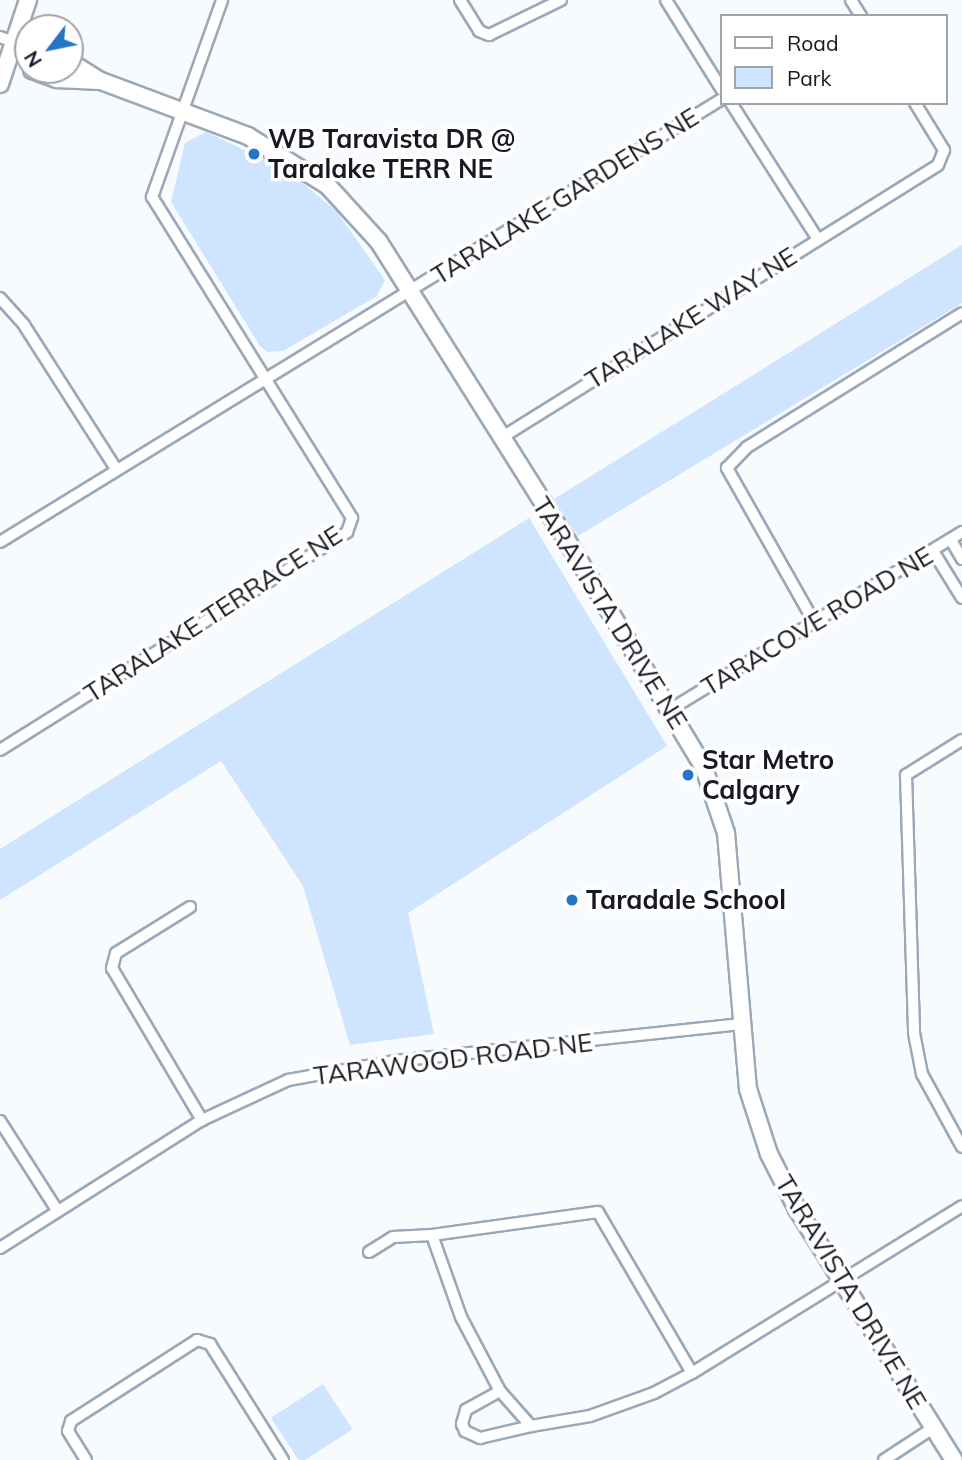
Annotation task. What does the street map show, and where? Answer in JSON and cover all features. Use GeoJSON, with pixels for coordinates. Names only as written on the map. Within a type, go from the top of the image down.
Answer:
{"type":"FeatureCollection","features":[{"type":"Feature","properties":{"kind":"street"},"geometry":{"type":"LineString","coordinates":[[186,110],[222,0]]}},
{"type":"Feature","properties":{"kind":"street"},"geometry":{"type":"LineString","coordinates":[[460,0],[480,32],[489,35],[561,0]]}},
{"type":"Feature","properties":{"kind":"street"},"geometry":{"type":"LineString","coordinates":[[666,0],[720,87]]}},
{"type":"Feature","properties":{"kind":"street"},"geometry":{"type":"LineString","coordinates":[[0,85],[4,60],[14,42]]}},
{"type":"Feature","properties":{"kind":"street","name":"TARAVISTA DRIVE NE"},"geometry":{"type":"LineString","coordinates":[[84,70],[102,81],[186,110],[284,155],[328,186],[379,242],[408,293],[671,709],[704,768],[726,833],[748,1089],[769,1154],[797,1209],[954,1460]]}},
{"type":"Feature","properties":{"kind":"street","name":"TARAVISTA DRIVE NE"},"geometry":{"type":"LineString","coordinates":[[84,80],[102,81]]}},
{"type":"Feature","properties":{"kind":"street","name":"TARALAKE GARDENS NE"},"geometry":{"type":"LineString","coordinates":[[408,293],[720,100]]}},
{"type":"Feature","properties":{"kind":"street","name":"TARALAKE WAY NE"},"geometry":{"type":"LineString","coordinates":[[501,438],[817,238],[732,105]]}},
{"type":"Feature","properties":{"kind":"street"},"geometry":{"type":"LineString","coordinates":[[817,238],[937,165],[944,150],[916,105]]}},
{"type":"Feature","properties":{"kind":"street","name":"TARALAKE TERRACE NE"},"geometry":{"type":"LineString","coordinates":[[0,750],[347,533],[352,518],[266,375],[152,197],[186,110]]}},
{"type":"Feature","properties":{"kind":"street"},"geometry":{"type":"LineString","coordinates":[[0,542],[266,375],[408,293]]}},
{"type":"Feature","properties":{"kind":"street"},"geometry":{"type":"LineString","coordinates":[[0,298],[24,325],[116,469]]}},
{"type":"Feature","properties":{"kind":"street"},"geometry":{"type":"LineString","coordinates":[[813,620],[727,468],[747,447],[962,313]]}},
{"type":"Feature","properties":{"kind":"street","name":"TARACOVE ROAD NE"},"geometry":{"type":"LineString","coordinates":[[671,709],[813,620],[962,532]]}},
{"type":"Feature","properties":{"kind":"street"},"geometry":{"type":"LineString","coordinates":[[951,540],[962,559]]}},
{"type":"Feature","properties":{"kind":"street"},"geometry":{"type":"LineString","coordinates":[[933,551],[962,598]]}},
{"type":"Feature","properties":{"kind":"street"},"geometry":{"type":"LineString","coordinates":[[962,740],[906,775],[914,1033],[922,1074],[962,1147]]}},
{"type":"Feature","properties":{"kind":"street"},"geometry":{"type":"LineString","coordinates":[[190,907],[116,953],[112,968],[202,1120]]}},
{"type":"Feature","properties":{"kind":"street","name":"TARAWOOD ROAD NE"},"geometry":{"type":"LineString","coordinates":[[0,1248],[202,1120],[288,1080],[395,1061],[741,1024]]}},
{"type":"Feature","properties":{"kind":"street"},"geometry":{"type":"LineString","coordinates":[[0,1121],[57,1210]]}},
{"type":"Feature","properties":{"kind":"street"},"geometry":{"type":"LineString","coordinates":[[500,1391],[466,1410],[462,1423],[465,1431],[480,1438],[590,1416],[654,1393],[692,1373],[962,1206]]}},
{"type":"Feature","properties":{"kind":"street"},"geometry":{"type":"LineString","coordinates":[[369,1252],[393,1237],[432,1235],[598,1212],[692,1373]]}},
{"type":"Feature","properties":{"kind":"street"},"geometry":{"type":"LineString","coordinates":[[432,1235],[461,1317],[500,1391],[531,1426]]}},
{"type":"Feature","properties":{"kind":"street"},"geometry":{"type":"LineString","coordinates":[[86,1460],[68,1431],[71,1421],[197,1340],[210,1344],[283,1460]]}},
{"type":"Feature","properties":{"kind":"street"},"geometry":{"type":"LineString","coordinates":[[884,1460],[933,1428]]}},
{"type":"Feature","properties":{"kind":"green space"},"geometry":{"type":"Polygon","coordinates":[[[206,132],[286,169],[337,212],[385,280],[377,296],[283,351],[267,352],[260,346],[171,202],[185,143],[206,132]]]}},
{"type":"Feature","properties":{"kind":"green space"},"geometry":{"type":"Polygon","coordinates":[[[962,245],[962,303],[578,536],[554,499],[962,245]]]}},
{"type":"Feature","properties":{"kind":"green space"},"geometry":{"type":"Polygon","coordinates":[[[529,518],[667,746],[408,913],[434,1034],[350,1045],[303,886],[221,761],[0,900],[0,849],[529,518]]]}},
{"type":"Feature","properties":{"kind":"green space"},"geometry":{"type":"Polygon","coordinates":[[[323,1384],[352,1429],[305,1460],[298,1460],[271,1418],[323,1384]]]}},
{"type":"Feature","properties":{"kind":"place","name":"WB Taravista DR @ Taralake TERR NE"},"geometry":{"type":"Point","coordinates":[254,154]}},
{"type":"Feature","properties":{"kind":"place","name":"Star Metro Calgary"},"geometry":{"type":"Point","coordinates":[688,775]}},
{"type":"Feature","properties":{"kind":"place","name":"Taradale School"},"geometry":{"type":"Point","coordinates":[572,900]}}]}
